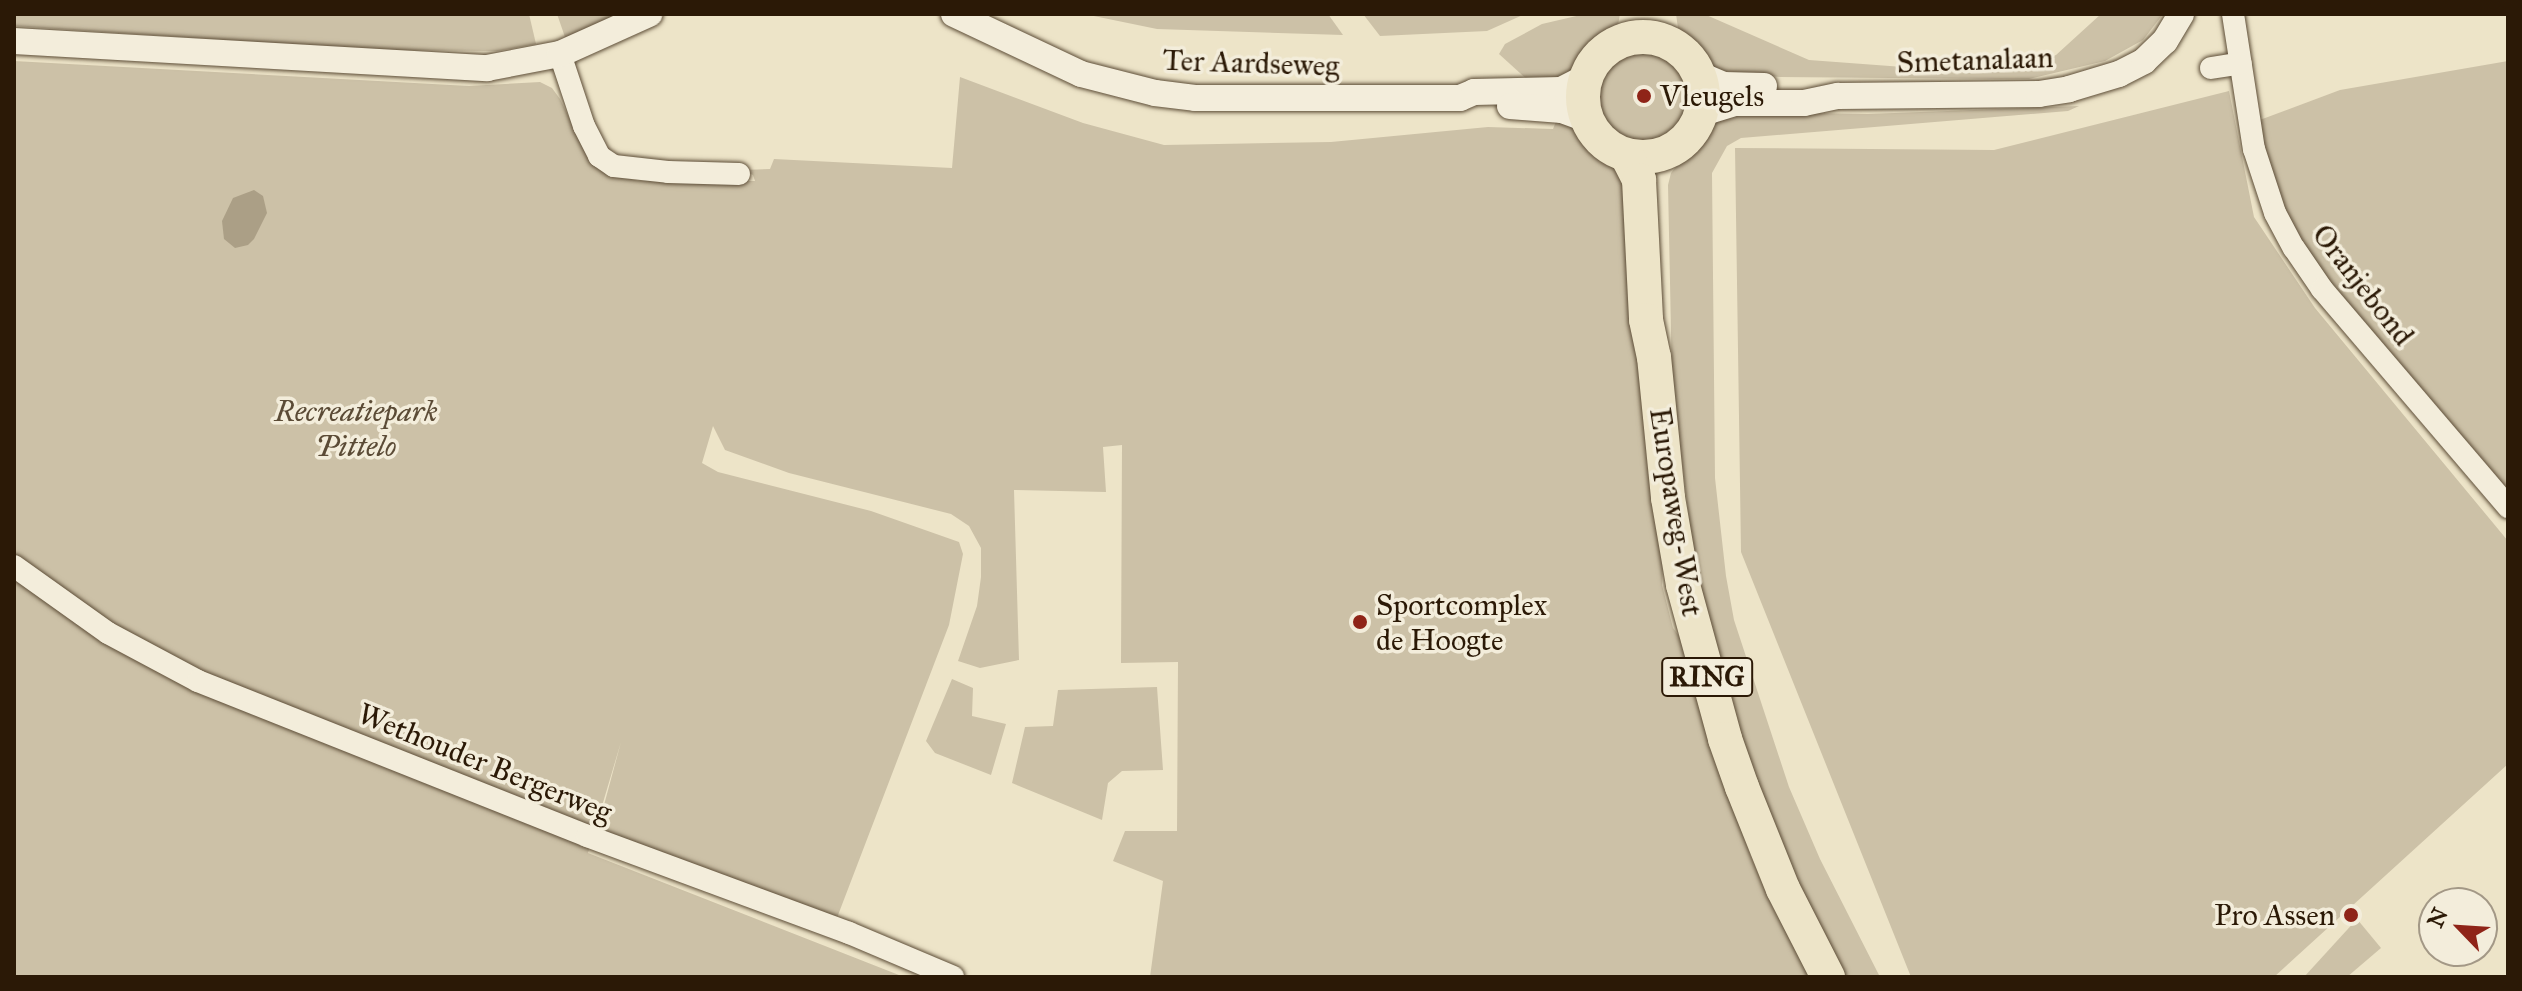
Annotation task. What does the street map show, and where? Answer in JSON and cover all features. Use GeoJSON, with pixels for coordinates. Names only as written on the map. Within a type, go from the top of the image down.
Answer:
{"type":"FeatureCollection","features":[{"type":"Feature","properties":{"kind":"main road"},"geometry":{"type":"LineString","coordinates":[[1631,27],[1647,37],[1663,27],[1700,75],[1704,93],[1702,113],[1683,144],[1667,153],[1647,158],[1627,156],[1603,142],[1587,119],[1583,98],[1587,77],[1598,57],[1631,27]]}},
{"type":"Feature","properties":{"kind":"main road","name":"Europaweg-West"},"geometry":{"type":"LineString","coordinates":[[1654,357],[1659,319],[1659,184],[1667,153]]}},
{"type":"Feature","properties":{"kind":"main road","name":"Europaweg-West"},"geometry":{"type":"LineString","coordinates":[[1627,156],[1639,180],[1646,320],[1654,357],[1675,541],[1706,674],[1757,827],[1828,977]]}},
{"type":"Feature","properties":{"kind":"street"},"geometry":{"type":"LineString","coordinates":[[14,41],[461,68],[513,65],[560,54],[649,14]]}},
{"type":"Feature","properties":{"kind":"street","name":"Smetanalaan"},"geometry":{"type":"LineString","coordinates":[[1702,113],[1725,104],[1804,103],[1838,96],[2008,96],[2069,89],[2119,74],[2144,61],[2165,41],[2181,14]]}},
{"type":"Feature","properties":{"kind":"street","name":"Oranjebond"},"geometry":{"type":"LineString","coordinates":[[2233,14],[2254,149],[2264,185],[2294,248],[2322,289],[2508,507]]}},
{"type":"Feature","properties":{"kind":"street","name":"Ter Aardseweg"},"geometry":{"type":"LineString","coordinates":[[947,15],[1081,74],[1155,93],[1195,98],[1460,98],[1474,92],[1561,90],[1587,77]]}},
{"type":"Feature","properties":{"kind":"street"},"geometry":{"type":"LineString","coordinates":[[560,54],[591,144],[599,156],[614,166],[668,172],[739,174]]}},
{"type":"Feature","properties":{"kind":"street"},"geometry":{"type":"LineString","coordinates":[[2211,68],[2241,63]]}},
{"type":"Feature","properties":{"kind":"street","name":"Smetanalaan"},"geometry":{"type":"LineString","coordinates":[[1700,75],[1723,85],[1805,89],[1838,96]]}},
{"type":"Feature","properties":{"kind":"street","name":"Ter Aardseweg"},"geometry":{"type":"LineString","coordinates":[[1460,98],[1473,105],[1562,110],[1587,119]]}},
{"type":"Feature","properties":{"kind":"street","name":"Wethouder Bergerweg"},"geometry":{"type":"LineString","coordinates":[[14,566],[108,633],[198,681],[587,836],[849,933],[953,977]]}},
{"type":"Feature","properties":{"kind":"green space"},"geometry":{"type":"Polygon","coordinates":[[[14,14],[529,14],[536,44],[498,51],[375,50],[14,26],[14,14]]]}},
{"type":"Feature","properties":{"kind":"green space"},"geometry":{"type":"Polygon","coordinates":[[[557,14],[619,14],[566,40],[557,14]]]}},
{"type":"Feature","properties":{"kind":"green space"},"geometry":{"type":"Polygon","coordinates":[[[1084,14],[1328,14],[1343,35],[1157,29],[1084,14]]]}},
{"type":"Feature","properties":{"kind":"green space"},"geometry":{"type":"Polygon","coordinates":[[[1363,14],[1525,14],[1487,31],[1380,36],[1363,14]]]}},
{"type":"Feature","properties":{"kind":"green space"},"geometry":{"type":"Polygon","coordinates":[[[1585,14],[1620,14],[1617,30],[1565,78],[1530,82],[1499,54],[1505,44],[1542,24],[1585,14]]]}},
{"type":"Feature","properties":{"kind":"green space"},"geometry":{"type":"Polygon","coordinates":[[[1676,14],[1704,14],[1809,60],[1984,73],[2018,68],[2056,55],[2101,14],[2163,14],[2143,40],[2105,61],[2029,79],[2002,79],[1780,77],[1724,71],[1710,66],[1679,35],[1676,14]]]}},
{"type":"Feature","properties":{"kind":"green space"},"geometry":{"type":"Polygon","coordinates":[[[1643,53],[1660,56],[1675,66],[1685,81],[1688,98],[1685,115],[1675,130],[1660,140],[1643,143],[1626,140],[1611,130],[1601,115],[1598,98],[1601,81],[1611,66],[1626,56],[1643,53]]]}},
{"type":"Feature","properties":{"kind":"green space","name":"Recreatiepark Pittelo"},"geometry":{"type":"Polygon","coordinates":[[[14,61],[469,86],[540,82],[552,88],[560,99],[591,162],[604,171],[638,181],[755,181],[753,175],[741,170],[770,169],[774,159],[952,168],[960,77],[1083,123],[1164,145],[1331,142],[1488,127],[1553,129],[1557,119],[1577,128],[1621,171],[1628,186],[1647,462],[1663,562],[1662,585],[1673,628],[1682,640],[1726,789],[1751,857],[1772,906],[1810,977],[1150,977],[1163,881],[1113,861],[1125,831],[1177,831],[1178,662],[1121,663],[1122,445],[1103,447],[1106,492],[1014,490],[1019,660],[980,668],[958,661],[977,606],[981,577],[981,548],[969,526],[951,514],[789,473],[725,450],[713,426],[702,463],[718,472],[871,511],[959,542],[963,554],[949,625],[835,923],[597,831],[621,742],[588,853],[904,977],[14,977],[14,61]]]}},
{"type":"Feature","properties":{"kind":"green space"},"geometry":{"type":"Polygon","coordinates":[[[2508,61],[2508,498],[2311,264],[2271,184],[2257,121],[2340,90],[2508,61]]]}},
{"type":"Feature","properties":{"kind":"green space"},"geometry":{"type":"Polygon","coordinates":[[[2229,91],[2254,217],[2315,308],[2508,541],[2508,764],[2274,977],[1911,977],[1741,552],[1735,148],[1994,150],[2229,91]]]}},
{"type":"Feature","properties":{"kind":"green space"},"geometry":{"type":"Polygon","coordinates":[[[2079,106],[2068,111],[1741,138],[1727,146],[1712,173],[1715,478],[1726,576],[1734,620],[1789,787],[1820,859],[1880,977],[1846,977],[1789,867],[1735,724],[1706,613],[1692,543],[1672,380],[1668,185],[1671,173],[1714,119],[1738,112],[1868,114],[2079,106]]]}},
{"type":"Feature","properties":{"kind":"green space"},"geometry":{"type":"Polygon","coordinates":[[[952,679],[973,688],[972,716],[1006,724],[991,775],[935,753],[926,741],[952,679]]]}},
{"type":"Feature","properties":{"kind":"green space"},"geometry":{"type":"Polygon","coordinates":[[[1157,687],[1163,770],[1122,771],[1108,783],[1102,820],[1012,783],[1025,727],[1053,726],[1058,690],[1157,687]]]}},
{"type":"Feature","properties":{"kind":"green space"},"geometry":{"type":"Polygon","coordinates":[[[2357,919],[2381,948],[2347,977],[2304,977],[2357,919]]]}},
{"type":"Feature","properties":{"kind":"shaded area"},"geometry":{"type":"Polygon","coordinates":[[[254,190],[263,196],[267,213],[254,239],[248,245],[235,248],[224,239],[222,221],[233,198],[254,190]]]}},
{"type":"Feature","properties":{"kind":"place","name":"Vleugels"},"geometry":{"type":"Point","coordinates":[1644,96]}},
{"type":"Feature","properties":{"kind":"place","name":"Sportcomplex de Hoogte"},"geometry":{"type":"Point","coordinates":[1360,622]}},
{"type":"Feature","properties":{"kind":"place","name":"Pro Assen"},"geometry":{"type":"Point","coordinates":[2351,915]}}]}
